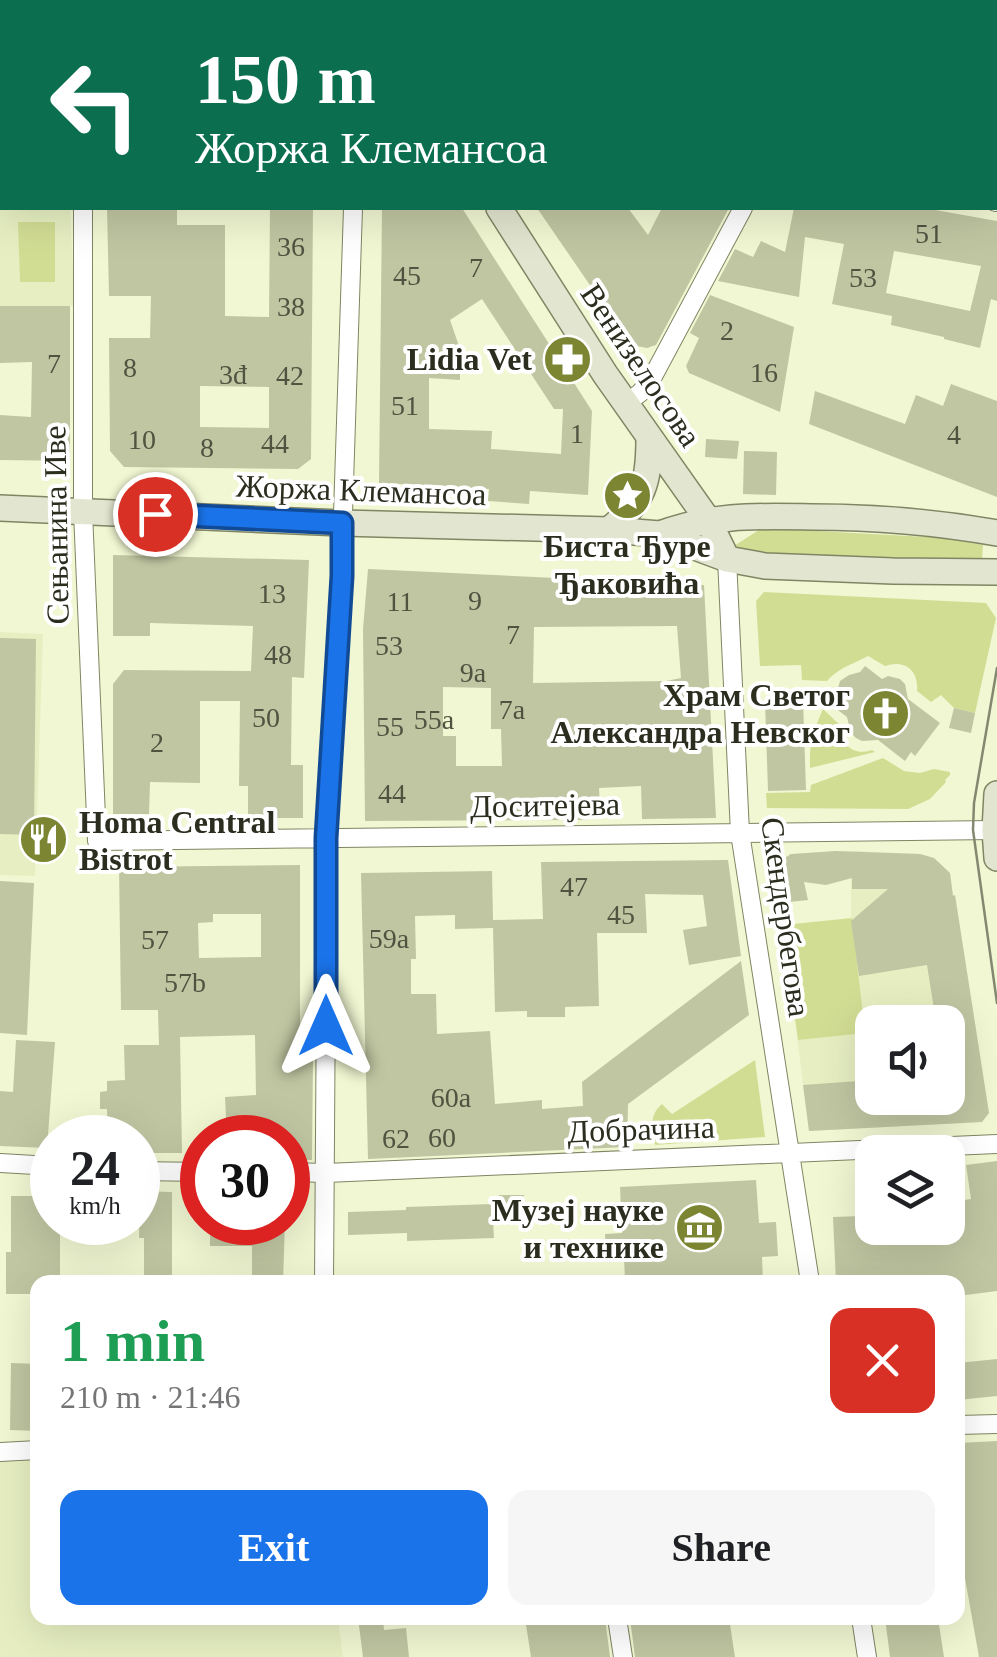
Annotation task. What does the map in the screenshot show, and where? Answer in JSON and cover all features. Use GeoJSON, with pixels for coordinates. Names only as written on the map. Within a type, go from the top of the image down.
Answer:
{"type":"FeatureCollection","features":[{"type":"Feature","properties":{"kind":"main road","name":"Венизелосова"},"geometry":{"type":"LineString","coordinates":[[499,210],[626,404],[708,520],[728,559]]}},
{"type":"Feature","properties":{"kind":"main road"},"geometry":{"type":"LineString","coordinates":[[609,530],[634,508],[640,496],[648,468],[649,438]]}},
{"type":"Feature","properties":{"kind":"main road","name":"Жоржа Клемансоа"},"geometry":{"type":"LineString","coordinates":[[0,508],[609,530],[660,534],[728,559],[765,566],[997,572]]}},
{"type":"Feature","properties":{"kind":"main road","name":"Жоржа Клемансоа"},"geometry":{"type":"LineString","coordinates":[[660,534],[708,520],[750,516],[865,517],[942,523],[997,533]]}},
{"type":"Feature","properties":{"kind":"main road"},"geometry":{"type":"LineString","coordinates":[[997,794],[997,858]]}},
{"type":"Feature","properties":{"kind":"street","name":"Сењанина Иве"},"geometry":{"type":"LineString","coordinates":[[83,210],[83,512],[96,841]]}},
{"type":"Feature","properties":{"kind":"street"},"geometry":{"type":"LineString","coordinates":[[324,1275],[326,838],[342,576],[353,210]]}},
{"type":"Feature","properties":{"kind":"street"},"geometry":{"type":"LineString","coordinates":[[626,404],[651,380],[742,210]]}},
{"type":"Feature","properties":{"kind":"street","name":"Скендербегова"},"geometry":{"type":"LineString","coordinates":[[728,559],[740,832],[809,1275]]}},
{"type":"Feature","properties":{"kind":"street","name":"Доситејева"},"geometry":{"type":"LineString","coordinates":[[96,841],[994,830]]}},
{"type":"Feature","properties":{"kind":"street","name":"Добрачина"},"geometry":{"type":"LineString","coordinates":[[310,1172],[997,1144]]}},
{"type":"Feature","properties":{"kind":"street"},"geometry":{"type":"LineString","coordinates":[[0,1163],[30,1165]]}},
{"type":"Feature","properties":{"kind":"street"},"geometry":{"type":"LineString","coordinates":[[965,1426],[997,1424]]}},
{"type":"Feature","properties":{"kind":"street"},"geometry":{"type":"LineString","coordinates":[[0,1452],[30,1450]]}},
{"type":"Feature","properties":{"kind":"street"},"geometry":{"type":"LineString","coordinates":[[617,1625],[623,1657]]}},
{"type":"Feature","properties":{"kind":"street"},"geometry":{"type":"LineString","coordinates":[[862,1625],[867,1657]]}},
{"type":"Feature","properties":{"kind":"shaded area"},"geometry":{"type":"Polygon","coordinates":[[[0,210],[70,210],[75,306],[0,306],[0,210]]]}},
{"type":"Feature","properties":{"kind":"shaded area"},"geometry":{"type":"Polygon","coordinates":[[[18,222],[55,222],[55,282],[20,282],[18,222]]]}},
{"type":"Feature","properties":{"kind":"shaded area"},"geometry":{"type":"Polygon","coordinates":[[[762,528],[945,538],[983,545],[982,559],[758,554],[734,546],[762,528]]]}},
{"type":"Feature","properties":{"kind":"shaded area"},"geometry":{"type":"Polygon","coordinates":[[[764,592],[986,603],[996,618],[975,713],[954,708],[941,695],[931,702],[917,691],[916,677],[909,668],[898,664],[885,666],[868,656],[827,681],[802,680],[801,665],[760,666],[756,601],[764,592]]]}},
{"type":"Feature","properties":{"kind":"shaded area"},"geometry":{"type":"Polygon","coordinates":[[[0,632],[43,634],[35,876],[0,875],[0,632]]]}},
{"type":"Feature","properties":{"kind":"shaded area"},"geometry":{"type":"Polygon","coordinates":[[[823,709],[841,726],[849,747],[875,752],[810,768],[812,738],[823,709]]]}},
{"type":"Feature","properties":{"kind":"shaded area"},"geometry":{"type":"Polygon","coordinates":[[[883,758],[904,771],[920,773],[934,769],[950,775],[930,799],[908,809],[767,808],[766,793],[810,792],[811,785],[883,758]]]}},
{"type":"Feature","properties":{"kind":"shaded area"},"geometry":{"type":"Polygon","coordinates":[[[851,851],[920,854],[934,858],[950,873],[989,1113],[981,1122],[809,1131],[783,925],[851,920],[851,851]]]}},
{"type":"Feature","properties":{"kind":"shaded area"},"geometry":{"type":"Polygon","coordinates":[[[852,918],[862,1005],[855,1005],[855,1034],[798,1040],[783,925],[852,918]]]}},
{"type":"Feature","properties":{"kind":"shaded area"},"geometry":{"type":"Polygon","coordinates":[[[755,1060],[765,1137],[655,1145],[653,1118],[662,1104],[672,1114],[755,1060]]]}},
{"type":"Feature","properties":{"kind":"shaded area"},"geometry":{"type":"Polygon","coordinates":[[[30,1456],[30,1625],[339,1625],[343,1657],[0,1657],[0,1457],[30,1456]]]}},
{"type":"Feature","properties":{"kind":"building"},"geometry":{"type":"Polygon","coordinates":[[[107,210],[177,210],[177,225],[225,225],[225,316],[269,317],[270,210],[313,210],[311,459],[298,469],[124,467],[110,451],[109,338],[150,338],[151,296],[109,296],[107,210]],[[200,386],[200,427],[269,428],[269,387],[200,386]]]}},
{"type":"Feature","properties":{"kind":"building"},"geometry":{"type":"Polygon","coordinates":[[[382,210],[463,210],[592,411],[588,495],[530,491],[529,504],[488,501],[489,489],[379,483],[382,210]],[[482,299],[450,320],[460,349],[460,380],[429,378],[429,429],[492,431],[491,449],[561,454],[563,409],[554,409],[482,299]]]}},
{"type":"Feature","properties":{"kind":"building"},"geometry":{"type":"Polygon","coordinates":[[[538,210],[629,210],[648,235],[661,210],[728,210],[656,345],[632,345],[538,210]]]}},
{"type":"Feature","properties":{"kind":"building"},"geometry":{"type":"Polygon","coordinates":[[[794,210],[935,210],[997,221],[997,301],[991,299],[980,348],[891,325],[892,316],[832,304],[844,244],[805,237],[799,297],[718,281],[735,249],[753,257],[761,241],[785,252],[794,210]],[[894,251],[886,293],[970,311],[981,266],[894,251]]]}},
{"type":"Feature","properties":{"kind":"building"},"geometry":{"type":"Polygon","coordinates":[[[710,295],[794,327],[780,412],[689,373],[686,366],[699,338],[690,333],[710,295]]]}},
{"type":"Feature","properties":{"kind":"building"},"geometry":{"type":"Polygon","coordinates":[[[0,306],[70,306],[70,461],[0,460],[0,415],[31,417],[32,362],[0,363],[0,306]]]}},
{"type":"Feature","properties":{"kind":"building"},"geometry":{"type":"Polygon","coordinates":[[[951,384],[997,401],[997,497],[809,424],[815,391],[905,424],[916,395],[943,406],[951,384]]]}},
{"type":"Feature","properties":{"kind":"building"},"geometry":{"type":"Polygon","coordinates":[[[706,439],[739,441],[737,459],[705,457],[706,439]]]}},
{"type":"Feature","properties":{"kind":"building"},"geometry":{"type":"Polygon","coordinates":[[[744,451],[777,452],[776,495],[743,494],[744,451]]]}},
{"type":"Feature","properties":{"kind":"building"},"geometry":{"type":"Polygon","coordinates":[[[113,555],[309,560],[304,678],[292,677],[291,765],[303,765],[303,818],[248,818],[248,786],[239,786],[240,701],[200,701],[200,783],[150,782],[149,814],[113,814],[113,684],[124,670],[251,671],[253,626],[150,623],[150,636],[113,636],[113,555]]]}},
{"type":"Feature","properties":{"kind":"building"},"geometry":{"type":"Polygon","coordinates":[[[368,569],[704,585],[716,818],[642,819],[641,786],[599,788],[600,809],[587,809],[587,820],[365,821],[363,629],[368,569]],[[677,626],[534,627],[533,683],[681,678],[677,626]],[[443,687],[443,736],[456,736],[456,766],[502,766],[501,729],[491,729],[491,688],[443,687]]]}},
{"type":"Feature","properties":{"kind":"building"},"geometry":{"type":"Polygon","coordinates":[[[0,638],[36,639],[34,835],[0,834],[0,638]]]}},
{"type":"Feature","properties":{"kind":"building","name":"Храм Светог Александра Невског"},"geometry":{"type":"Polygon","coordinates":[[[865,666],[882,679],[900,679],[908,699],[940,723],[915,756],[911,752],[905,761],[878,740],[856,738],[847,717],[834,707],[839,700],[840,681],[865,666]]]}},
{"type":"Feature","properties":{"kind":"building"},"geometry":{"type":"Polygon","coordinates":[[[803,700],[806,790],[768,791],[765,701],[803,700]]]}},
{"type":"Feature","properties":{"kind":"building"},"geometry":{"type":"Polygon","coordinates":[[[954,708],[975,713],[971,733],[949,728],[954,708]]]}},
{"type":"Feature","properties":{"kind":"building"},"geometry":{"type":"Polygon","coordinates":[[[791,854],[920,854],[934,858],[950,873],[989,1113],[982,1122],[809,1131],[803,1085],[855,1081],[855,1115],[965,1115],[965,1005],[933,1005],[927,965],[859,976],[851,921],[888,889],[852,889],[852,878],[826,885],[804,882],[808,900],[780,903],[776,868],[791,854]]]}},
{"type":"Feature","properties":{"kind":"building"},"geometry":{"type":"Polygon","coordinates":[[[728,860],[741,956],[689,965],[683,930],[707,926],[703,895],[645,894],[647,933],[597,933],[599,1006],[565,1007],[565,1017],[527,1017],[527,1011],[495,1012],[493,928],[455,929],[455,915],[415,916],[416,959],[411,959],[411,994],[436,994],[437,1034],[490,1031],[495,1104],[542,1100],[542,1109],[583,1106],[582,1082],[741,961],[749,1015],[628,1104],[627,1147],[368,1159],[361,873],[492,871],[493,920],[543,919],[541,862],[728,860]]]}},
{"type":"Feature","properties":{"kind":"building"},"geometry":{"type":"Polygon","coordinates":[[[300,865],[300,1058],[313,1057],[312,1160],[310,1115],[226,1115],[225,1097],[256,1095],[255,1035],[180,1037],[180,1153],[160,1153],[160,1115],[107,1115],[107,1109],[100,1109],[100,1092],[107,1091],[107,1081],[125,1080],[124,1045],[159,1045],[158,1010],[121,1010],[119,867],[300,865]],[[213,914],[213,922],[198,923],[199,958],[261,957],[261,914],[213,914]]]}},
{"type":"Feature","properties":{"kind":"building"},"geometry":{"type":"Polygon","coordinates":[[[0,881],[34,883],[27,1035],[0,1033],[0,881]]]}},
{"type":"Feature","properties":{"kind":"building"},"geometry":{"type":"Polygon","coordinates":[[[16,1040],[55,1042],[49,1115],[30,1115],[30,1147],[0,1146],[0,1091],[13,1092],[16,1040]]]}},
{"type":"Feature","properties":{"kind":"building"},"geometry":{"type":"Polygon","coordinates":[[[997,1161],[997,1291],[965,1295],[965,1275],[836,1275],[833,1217],[855,1216],[855,1245],[965,1245],[965,1200],[971,1199],[966,1165],[997,1161]]]}},
{"type":"Feature","properties":{"kind":"building","name":"Музеј науке и технике"},"geometry":{"type":"Polygon","coordinates":[[[756,1180],[759,1223],[776,1222],[778,1256],[762,1257],[763,1275],[625,1275],[624,1256],[606,1257],[605,1234],[622,1233],[620,1187],[756,1180]]]}},
{"type":"Feature","properties":{"kind":"building"},"geometry":{"type":"Polygon","coordinates":[[[160,1192],[172,1192],[172,1275],[144,1275],[144,1245],[160,1245],[160,1192]]]}},
{"type":"Feature","properties":{"kind":"building"},"geometry":{"type":"Polygon","coordinates":[[[499,1195],[524,1195],[525,1214],[499,1214],[499,1195]]]}},
{"type":"Feature","properties":{"kind":"building"},"geometry":{"type":"Polygon","coordinates":[[[11,1196],[30,1196],[30,1245],[60,1245],[60,1275],[30,1275],[30,1294],[6,1294],[6,1252],[11,1252],[11,1196]]]}},
{"type":"Feature","properties":{"kind":"building"},"geometry":{"type":"Polygon","coordinates":[[[492,1204],[494,1238],[407,1241],[407,1233],[348,1235],[348,1212],[492,1204]]]}},
{"type":"Feature","properties":{"kind":"building"},"geometry":{"type":"Polygon","coordinates":[[[210,1245],[284,1245],[283,1275],[252,1275],[252,1246],[210,1245]]]}},
{"type":"Feature","properties":{"kind":"building"},"geometry":{"type":"Polygon","coordinates":[[[997,1359],[997,1396],[965,1399],[965,1362],[997,1359]]]}},
{"type":"Feature","properties":{"kind":"building"},"geometry":{"type":"Polygon","coordinates":[[[11,1363],[30,1364],[30,1431],[10,1430],[11,1363]]]}},
{"type":"Feature","properties":{"kind":"building"},"geometry":{"type":"Polygon","coordinates":[[[997,1441],[997,1657],[979,1657],[965,1578],[965,1443],[997,1441]]]}},
{"type":"Feature","properties":{"kind":"building"},"geometry":{"type":"Polygon","coordinates":[[[359,1625],[384,1625],[384,1630],[406,1628],[409,1657],[363,1657],[359,1625]]]}},
{"type":"Feature","properties":{"kind":"building"},"geometry":{"type":"Polygon","coordinates":[[[526,1625],[606,1625],[610,1657],[531,1657],[526,1625]]]}},
{"type":"Feature","properties":{"kind":"building"},"geometry":{"type":"Polygon","coordinates":[[[631,1625],[730,1625],[735,1657],[635,1657],[631,1625]]]}},
{"type":"Feature","properties":{"kind":"building"},"geometry":{"type":"Polygon","coordinates":[[[886,1625],[939,1625],[944,1657],[890,1657],[886,1625]]]}},
{"type":"Feature","properties":{"kind":"tram line"},"geometry":{"type":"LineString","coordinates":[[997,668],[973,830],[997,1003]]}},
{"type":"Feature","properties":{"kind":"place","name":"Lidia Vet"},"geometry":{"type":"Point","coordinates":[567,359]}},
{"type":"Feature","properties":{"kind":"place","name":"Биста Ђуре Ђаковића"},"geometry":{"type":"Point","coordinates":[627,496]}},
{"type":"Feature","properties":{"kind":"place","name":"Храм Светог Александра Невског"},"geometry":{"type":"Point","coordinates":[885,713]}},
{"type":"Feature","properties":{"kind":"place","name":"Homa Central Bistrot"},"geometry":{"type":"Point","coordinates":[44,840]}},
{"type":"Feature","properties":{"kind":"place","name":"Музеј науке и технике"},"geometry":{"type":"Point","coordinates":[699,1228]}},
{"type":"Feature","properties":{"kind":"route"},"geometry":{"type":"LineString","coordinates":[[155,514],[342,523],[326,838],[326,1026]]}}]}
